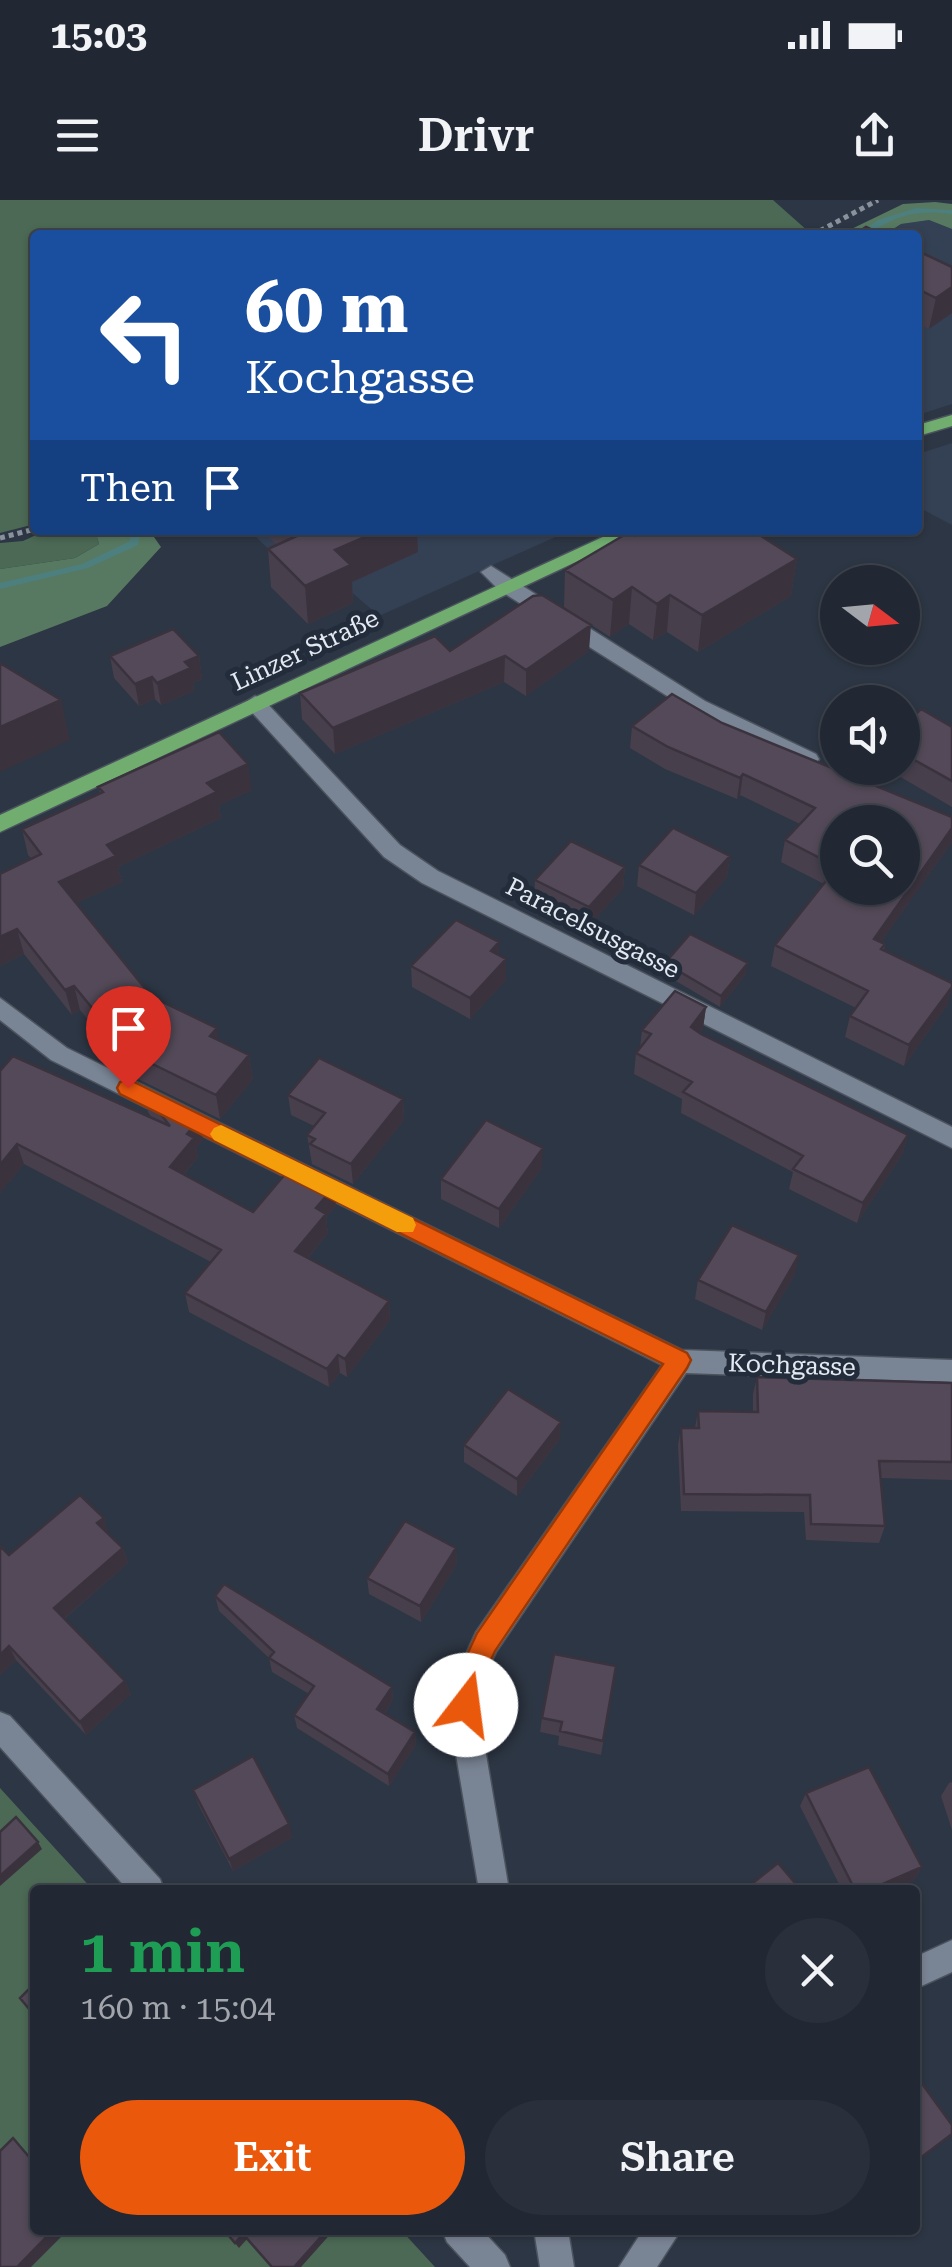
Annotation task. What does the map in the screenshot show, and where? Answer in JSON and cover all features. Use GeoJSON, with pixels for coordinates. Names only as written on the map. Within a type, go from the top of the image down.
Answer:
{"type":"FeatureCollection","features":[{"type":"Feature","properties":{"kind":"main road"},"geometry":{"type":"LineString","coordinates":[[922,430],[952,420]]}},
{"type":"Feature","properties":{"kind":"main road","name":"Linzer Straße"},"geometry":{"type":"LineString","coordinates":[[0,824],[256,703],[498,579],[621,535]]}},
{"type":"Feature","properties":{"kind":"street"},"geometry":{"type":"LineString","coordinates":[[498,579],[698,706],[820,764]]}},
{"type":"Feature","properties":{"kind":"street","name":"Paracelsusgasse"},"geometry":{"type":"LineString","coordinates":[[256,703],[392,851],[430,877],[952,1138]]}},
{"type":"Feature","properties":{"kind":"street","name":"Kochgasse"},"geometry":{"type":"LineString","coordinates":[[0,1007],[59,1054],[679,1360],[952,1371]]}},
{"type":"Feature","properties":{"kind":"street"},"geometry":{"type":"LineString","coordinates":[[493,1885],[466,1725],[466,1685],[486,1642],[679,1360]]}},
{"type":"Feature","properties":{"kind":"street"},"geometry":{"type":"LineString","coordinates":[[0,1726],[144,1885]]}},
{"type":"Feature","properties":{"kind":"street"},"geometry":{"type":"LineString","coordinates":[[920,1971],[952,1956]]}},
{"type":"Feature","properties":{"kind":"street"},"geometry":{"type":"LineString","coordinates":[[464,2235],[493,2267]]}},
{"type":"Feature","properties":{"kind":"street"},"geometry":{"type":"LineString","coordinates":[[552,2235],[557,2267]]}},
{"type":"Feature","properties":{"kind":"street"},"geometry":{"type":"LineString","coordinates":[[636,2267],[660,2235]]}},
{"type":"Feature","properties":{"kind":"path"},"geometry":{"type":"LineString","coordinates":[[821,230],[878,200]]}},
{"type":"Feature","properties":{"kind":"path"},"geometry":{"type":"LineString","coordinates":[[0,538],[30,531]]}},
{"type":"Feature","properties":{"kind":"shaded area"},"geometry":{"type":"Polygon","coordinates":[[[929,220],[952,229],[952,404],[922,414],[922,230],[892,230],[901,224],[929,220]]]}},
{"type":"Feature","properties":{"kind":"shaded area"},"geometry":{"type":"Polygon","coordinates":[[[952,443],[952,525],[922,509],[922,453],[952,443]]]}},
{"type":"Feature","properties":{"kind":"shaded area"},"geometry":{"type":"Polygon","coordinates":[[[254,535],[560,535],[379,616],[317,562],[293,573],[254,535]]]}},
{"type":"Feature","properties":{"kind":"green space"},"geometry":{"type":"Polygon","coordinates":[[[0,200],[773,200],[807,230],[30,230],[30,525],[0,533],[0,200]]]}},
{"type":"Feature","properties":{"kind":"green space"},"geometry":{"type":"Polygon","coordinates":[[[903,204],[952,204],[952,229],[929,220],[901,224],[892,230],[849,230],[903,204]]]}},
{"type":"Feature","properties":{"kind":"green space"},"geometry":{"type":"Polygon","coordinates":[[[36,535],[96,535],[99,544],[75,558],[0,569],[0,543],[23,541],[36,535]]]}},
{"type":"Feature","properties":{"kind":"green space"},"geometry":{"type":"Polygon","coordinates":[[[96,535],[153,535],[161,547],[107,606],[0,647],[0,569],[75,558],[99,544],[96,535]]]}},
{"type":"Feature","properties":{"kind":"green space"},"geometry":{"type":"Polygon","coordinates":[[[0,1788],[88,1885],[30,1885],[30,2235],[406,2235],[435,2267],[0,2267],[0,1788]]]}},
{"type":"Feature","properties":{"kind":"building"},"geometry":{"type":"Polygon","coordinates":[[[922,253],[952,267],[952,287],[936,298],[922,291],[922,253]]]}},
{"type":"Feature","properties":{"kind":"building"},"geometry":{"type":"Polygon","coordinates":[[[299,535],[370,535],[335,550],[351,565],[305,586],[268,549],[299,535]]]}},
{"type":"Feature","properties":{"kind":"building"},"geometry":{"type":"Polygon","coordinates":[[[624,535],[760,535],[797,559],[702,615],[670,595],[657,604],[632,587],[613,600],[565,570],[624,535]]]}},
{"type":"Feature","properties":{"kind":"building"},"geometry":{"type":"Polygon","coordinates":[[[542,595],[591,625],[526,670],[505,656],[333,728],[300,693],[435,636],[450,651],[533,596],[542,595]]]}},
{"type":"Feature","properties":{"kind":"building"},"geometry":{"type":"Polygon","coordinates":[[[173,629],[199,656],[185,662],[191,668],[157,683],[152,677],[135,684],[110,656],[173,629]]]}},
{"type":"Feature","properties":{"kind":"building"},"geometry":{"type":"Polygon","coordinates":[[[0,663],[61,700],[0,727],[0,663]]]}},
{"type":"Feature","properties":{"kind":"building"},"geometry":{"type":"Polygon","coordinates":[[[672,694],[722,723],[820,763],[820,785],[874,785],[952,817],[952,828],[920,874],[920,805],[820,805],[820,858],[785,840],[815,808],[743,774],[740,778],[668,747],[632,726],[672,694]]]}},
{"type":"Feature","properties":{"kind":"building"},"geometry":{"type":"Polygon","coordinates":[[[921,709],[952,727],[952,781],[920,763],[921,709]]]}},
{"type":"Feature","properties":{"kind":"building"},"geometry":{"type":"Polygon","coordinates":[[[219,732],[248,764],[207,783],[217,792],[107,845],[116,856],[59,882],[152,997],[217,1028],[210,1036],[249,1055],[216,1095],[132,1054],[141,1045],[106,1002],[93,1009],[74,986],[65,990],[17,929],[0,937],[0,874],[41,854],[22,829],[103,792],[98,787],[219,732]]]}},
{"type":"Feature","properties":{"kind":"building"},"geometry":{"type":"Polygon","coordinates":[[[673,828],[730,856],[696,893],[639,865],[673,828]]]}},
{"type":"Feature","properties":{"kind":"building"},"geometry":{"type":"Polygon","coordinates":[[[571,841],[625,867],[589,907],[535,880],[571,841]]]}},
{"type":"Feature","properties":{"kind":"building"},"geometry":{"type":"Polygon","coordinates":[[[820,888],[820,905],[898,905],[874,939],[885,944],[881,949],[952,983],[952,987],[909,1045],[850,1016],[868,991],[775,945],[820,888]]]}},
{"type":"Feature","properties":{"kind":"building"},"geometry":{"type":"Polygon","coordinates":[[[456,920],[499,942],[491,951],[506,959],[470,998],[411,966],[456,920]]]}},
{"type":"Feature","properties":{"kind":"building"},"geometry":{"type":"Polygon","coordinates":[[[690,934],[748,963],[721,996],[665,963],[690,934]]]}},
{"type":"Feature","properties":{"kind":"building"},"geometry":{"type":"Polygon","coordinates":[[[675,991],[706,1007],[691,1027],[701,1034],[908,1135],[863,1203],[793,1169],[803,1156],[683,1092],[692,1082],[636,1053],[651,1034],[642,1030],[675,991]]]}},
{"type":"Feature","properties":{"kind":"building"},"geometry":{"type":"Polygon","coordinates":[[[13,1056],[170,1126],[143,1092],[199,1120],[187,1134],[194,1138],[170,1167],[253,1212],[292,1166],[334,1187],[316,1208],[326,1214],[295,1251],[389,1301],[345,1359],[338,1355],[327,1369],[185,1293],[221,1250],[17,1144],[0,1165],[0,1071],[13,1056]]]}},
{"type":"Feature","properties":{"kind":"building"},"geometry":{"type":"Polygon","coordinates":[[[319,1058],[403,1099],[351,1164],[310,1144],[315,1139],[307,1135],[325,1113],[288,1095],[319,1058]]]}},
{"type":"Feature","properties":{"kind":"building"},"geometry":{"type":"Polygon","coordinates":[[[486,1120],[543,1148],[499,1209],[441,1179],[486,1120]]]}},
{"type":"Feature","properties":{"kind":"building"},"geometry":{"type":"Polygon","coordinates":[[[732,1225],[799,1255],[766,1312],[698,1280],[732,1225]]]}},
{"type":"Feature","properties":{"kind":"building"},"geometry":{"type":"Polygon","coordinates":[[[757,1377],[952,1383],[952,1462],[879,1461],[885,1526],[811,1524],[810,1495],[684,1494],[681,1428],[699,1428],[698,1411],[758,1412],[757,1377]]]}},
{"type":"Feature","properties":{"kind":"building"},"geometry":{"type":"Polygon","coordinates":[[[508,1389],[561,1422],[517,1479],[464,1445],[508,1389]]]}},
{"type":"Feature","properties":{"kind":"building"},"geometry":{"type":"Polygon","coordinates":[[[80,1495],[104,1518],[97,1523],[123,1548],[54,1608],[125,1681],[80,1722],[9,1646],[0,1655],[0,1546],[9,1555],[80,1495]]]}},
{"type":"Feature","properties":{"kind":"building"},"geometry":{"type":"Polygon","coordinates":[[[405,1521],[456,1548],[420,1606],[367,1578],[405,1521]]]}},
{"type":"Feature","properties":{"kind":"building"},"geometry":{"type":"Polygon","coordinates":[[[224,1584],[392,1687],[377,1709],[415,1732],[388,1774],[294,1715],[314,1686],[269,1658],[274,1652],[215,1596],[224,1584]]]}},
{"type":"Feature","properties":{"kind":"building"},"geometry":{"type":"Polygon","coordinates":[[[554,1654],[616,1666],[603,1741],[560,1731],[562,1722],[542,1718],[554,1654]]]}},
{"type":"Feature","properties":{"kind":"building"},"geometry":{"type":"Polygon","coordinates":[[[253,1756],[289,1824],[229,1859],[193,1790],[253,1756]]]}},
{"type":"Feature","properties":{"kind":"building"},"geometry":{"type":"Polygon","coordinates":[[[869,1767],[922,1867],[881,1885],[852,1885],[806,1793],[869,1767]]]}},
{"type":"Feature","properties":{"kind":"building"},"geometry":{"type":"Polygon","coordinates":[[[16,1817],[38,1842],[0,1876],[0,1832],[16,1817]]]}},
{"type":"Feature","properties":{"kind":"building"},"geometry":{"type":"Polygon","coordinates":[[[778,1863],[797,1885],[750,1885],[778,1863]]]}},
{"type":"Feature","properties":{"kind":"building"},"geometry":{"type":"Polygon","coordinates":[[[30,1988],[30,2010],[20,1998],[30,1988]]]}},
{"type":"Feature","properties":{"kind":"building"},"geometry":{"type":"Polygon","coordinates":[[[920,2081],[952,2125],[952,2134],[920,2158],[920,2081]]]}},
{"type":"Feature","properties":{"kind":"building"},"geometry":{"type":"Polygon","coordinates":[[[13,2138],[30,2158],[30,2235],[48,2235],[17,2267],[0,2267],[0,2151],[13,2138]]]}},
{"type":"Feature","properties":{"kind":"building"},"geometry":{"type":"Polygon","coordinates":[[[244,2235],[323,2235],[294,2267],[272,2267],[244,2235]]]}},
{"type":"Feature","properties":{"kind":"waterway"},"geometry":{"type":"LineString","coordinates":[[869,230],[904,213],[952,212]]}},
{"type":"Feature","properties":{"kind":"waterway"},"geometry":{"type":"LineString","coordinates":[[0,586],[85,566],[135,543],[136,535]]}},
{"type":"Feature","properties":{"kind":"slow traffic"},"geometry":{"type":"LineString","coordinates":[[221,1134],[405,1225]]}},
{"type":"Feature","properties":{"kind":"route"},"geometry":{"type":"LineString","coordinates":[[128,1088],[679,1360],[486,1642],[466,1685],[466,1705]]}}]}
